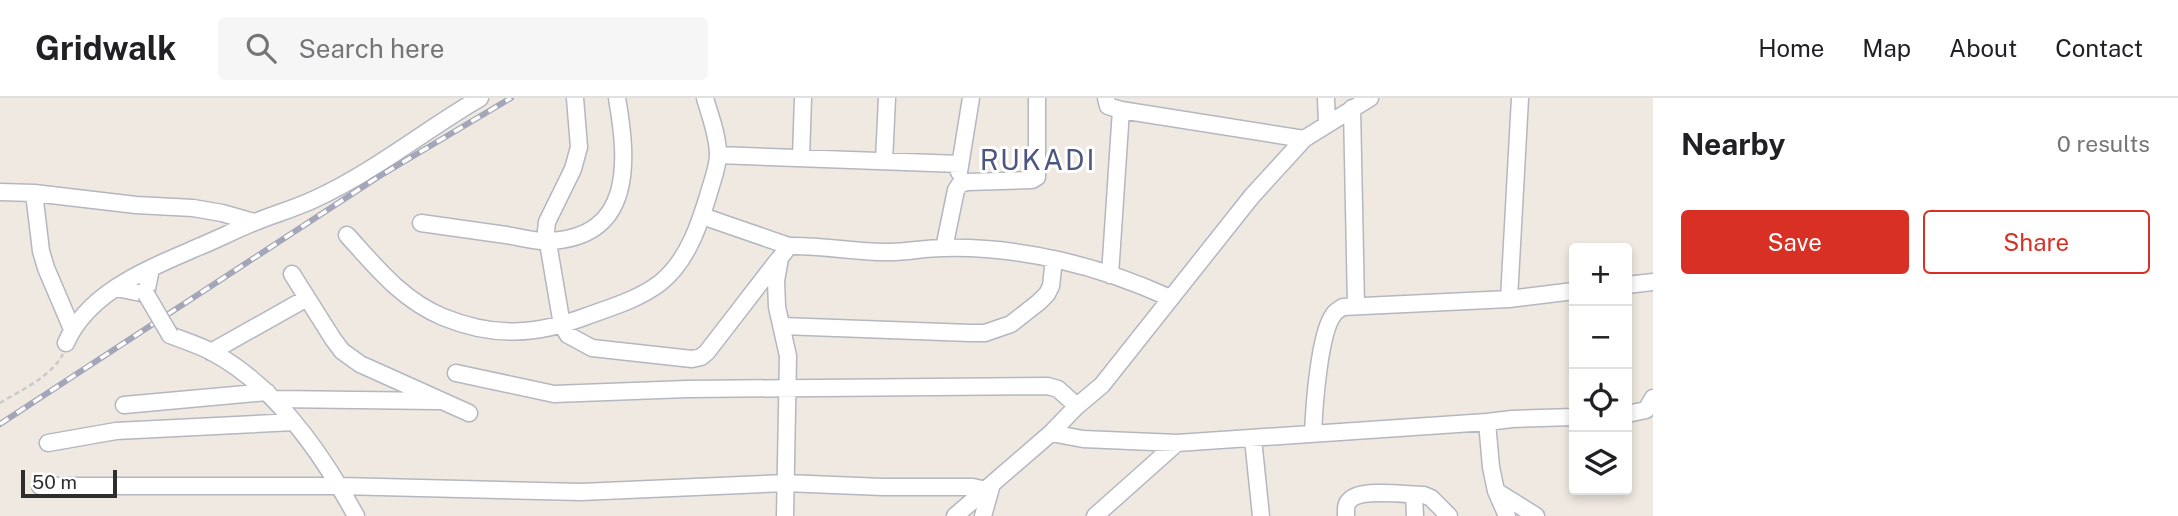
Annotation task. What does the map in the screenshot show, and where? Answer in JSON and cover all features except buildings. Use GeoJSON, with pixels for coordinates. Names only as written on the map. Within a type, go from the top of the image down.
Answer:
{"type":"FeatureCollection","features":[{"type":"Feature","properties":{"kind":"street"},"geometry":{"type":"LineString","coordinates":[[69,336],[88,309],[116,288],[151,268],[254,222],[316,198],[392,155],[480,98]]}},
{"type":"Feature","properties":{"kind":"street"},"geometry":{"type":"LineString","coordinates":[[575,98],[579,147],[573,169],[547,222],[547,241],[562,325],[568,335],[592,348],[679,358],[701,357],[785,252]]}},
{"type":"Feature","properties":{"kind":"street"},"geometry":{"type":"LineString","coordinates":[[421,223],[547,241],[584,234],[600,224],[611,211],[620,191],[624,169],[624,145],[617,98]]}},
{"type":"Feature","properties":{"kind":"street"},"geometry":{"type":"LineString","coordinates":[[347,235],[405,295],[442,316],[481,329],[507,333],[533,332],[562,325],[630,301],[660,282],[681,259],[702,216],[718,155],[716,134],[705,98]]}},
{"type":"Feature","properties":{"kind":"street"},"geometry":{"type":"LineString","coordinates":[[801,158],[803,98]]}},
{"type":"Feature","properties":{"kind":"street"},"geometry":{"type":"LineString","coordinates":[[884,161],[887,98]]}},
{"type":"Feature","properties":{"kind":"street"},"geometry":{"type":"LineString","coordinates":[[960,184],[958,177],[971,98]]}},
{"type":"Feature","properties":{"kind":"street"},"geometry":{"type":"LineString","coordinates":[[944,248],[956,190],[960,184],[1032,180],[1037,177],[1037,98]]}},
{"type":"Feature","properties":{"kind":"street"},"geometry":{"type":"LineString","coordinates":[[1106,98],[1108,106],[1121,110],[1304,139]]}},
{"type":"Feature","properties":{"kind":"street"},"geometry":{"type":"LineString","coordinates":[[1326,98],[1327,123]]}},
{"type":"Feature","properties":{"kind":"street"},"geometry":{"type":"LineString","coordinates":[[955,516],[1102,385],[1252,196],[1304,139],[1370,98]]}},
{"type":"Feature","properties":{"kind":"street"},"geometry":{"type":"LineString","coordinates":[[1509,299],[1521,98]]}},
{"type":"Feature","properties":{"kind":"street"},"geometry":{"type":"LineString","coordinates":[[1352,108],[1356,305]]}},
{"type":"Feature","properties":{"kind":"street"},"geometry":{"type":"LineString","coordinates":[[1110,275],[1121,110]]}},
{"type":"Feature","properties":{"kind":"street"},"geometry":{"type":"LineString","coordinates":[[718,155],[960,164]]}},
{"type":"Feature","properties":{"kind":"street"},"geometry":{"type":"LineString","coordinates":[[0,192],[193,208],[254,222]]}},
{"type":"Feature","properties":{"kind":"street"},"geometry":{"type":"LineString","coordinates":[[34,193],[41,251],[69,336]]}},
{"type":"Feature","properties":{"kind":"street"},"geometry":{"type":"LineString","coordinates":[[702,216],[785,252],[889,252],[944,248],[1008,251],[1054,259],[1110,275],[1170,298]]}},
{"type":"Feature","properties":{"kind":"street"},"geometry":{"type":"LineString","coordinates":[[785,252],[776,281],[778,307],[788,356],[785,516]]}},
{"type":"Feature","properties":{"kind":"street"},"geometry":{"type":"LineString","coordinates":[[782,326],[970,333],[997,330],[1011,324],[1048,294],[1054,259]]}},
{"type":"Feature","properties":{"kind":"street"},"geometry":{"type":"LineString","coordinates":[[151,268],[146,294],[170,335],[211,352],[271,396],[294,422],[340,486],[356,516]]}},
{"type":"Feature","properties":{"kind":"street"},"geometry":{"type":"LineString","coordinates":[[292,274],[342,351],[360,364],[469,413]]}},
{"type":"Feature","properties":{"kind":"street"},"geometry":{"type":"LineString","coordinates":[[1632,284],[1653,282]]}},
{"type":"Feature","properties":{"kind":"street"},"geometry":{"type":"LineString","coordinates":[[116,288],[146,294]]}},
{"type":"Feature","properties":{"kind":"street"},"geometry":{"type":"LineString","coordinates":[[1313,434],[1315,398],[1324,342],[1333,314],[1343,307],[1509,299],[1569,292]]}},
{"type":"Feature","properties":{"kind":"street"},"geometry":{"type":"LineString","coordinates":[[211,352],[307,298]]}},
{"type":"Feature","properties":{"kind":"street"},"geometry":{"type":"LineString","coordinates":[[456,373],[554,394],[687,389],[1048,386],[1058,389],[1077,406]]}},
{"type":"Feature","properties":{"kind":"street"},"geometry":{"type":"LineString","coordinates":[[124,405],[271,396],[443,401]]}},
{"type":"Feature","properties":{"kind":"street"},"geometry":{"type":"LineString","coordinates":[[1632,413],[1646,410],[1652,403]]}},
{"type":"Feature","properties":{"kind":"street"},"geometry":{"type":"LineString","coordinates":[[1051,433],[1083,439],[1177,443],[1569,416]]}},
{"type":"Feature","properties":{"kind":"street"},"geometry":{"type":"LineString","coordinates":[[48,443],[116,432],[294,422]]}},
{"type":"Feature","properties":{"kind":"street"},"geometry":{"type":"LineString","coordinates":[[1487,422],[1491,467],[1501,515]]}},
{"type":"Feature","properties":{"kind":"street"},"geometry":{"type":"LineString","coordinates":[[1253,439],[1261,516]]}},
{"type":"Feature","properties":{"kind":"street"},"geometry":{"type":"LineString","coordinates":[[1095,516],[1177,443]]}},
{"type":"Feature","properties":{"kind":"street"},"geometry":{"type":"LineString","coordinates":[[40,486],[340,486],[581,492],[785,483],[988,487]]}},
{"type":"Feature","properties":{"kind":"street"},"geometry":{"type":"LineString","coordinates":[[983,516],[988,487]]}},
{"type":"Feature","properties":{"kind":"street"},"geometry":{"type":"LineString","coordinates":[[1496,491],[1536,516]]}},
{"type":"Feature","properties":{"kind":"street"},"geometry":{"type":"LineString","coordinates":[[1346,516],[1346,505],[1351,498],[1365,493],[1431,498],[1449,516]]}},
{"type":"Feature","properties":{"kind":"street"},"geometry":{"type":"LineString","coordinates":[[1414,495],[1415,516]]}},
{"type":"Feature","properties":{"kind":"path"},"geometry":{"type":"LineString","coordinates":[[0,403],[49,372],[57,364],[69,336]]}},
{"type":"Feature","properties":{"kind":"railway"},"geometry":{"type":"LineString","coordinates":[[0,424],[378,177],[511,98]]}},
{"type":"Feature","properties":{"kind":"district","name":"RUKADI"},"geometry":{"type":"Point","coordinates":[1038,160]}}]}
